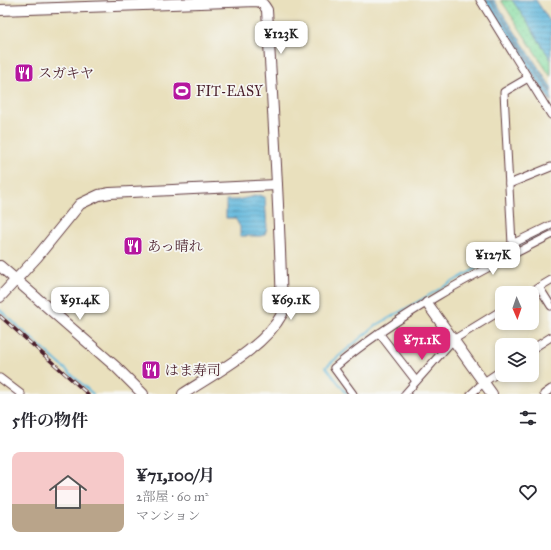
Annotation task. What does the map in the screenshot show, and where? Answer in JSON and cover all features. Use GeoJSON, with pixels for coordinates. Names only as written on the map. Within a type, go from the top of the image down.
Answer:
{"type":"FeatureCollection","features":[{"type":"Feature","properties":{"kind":"street"},"geometry":{"type":"LineString","coordinates":[[480,0],[551,115]]}},
{"type":"Feature","properties":{"kind":"street"},"geometry":{"type":"LineString","coordinates":[[0,10],[257,1],[261,2],[267,10],[280,243],[282,314],[278,322],[254,348],[183,394]]}},
{"type":"Feature","properties":{"kind":"street"},"geometry":{"type":"LineString","coordinates":[[513,249],[504,92],[528,78]]}},
{"type":"Feature","properties":{"kind":"street"},"geometry":{"type":"LineString","coordinates":[[509,184],[551,167]]}},
{"type":"Feature","properties":{"kind":"street"},"geometry":{"type":"LineString","coordinates":[[0,297],[37,257],[80,204],[99,195],[110,193],[277,184]]}},
{"type":"Feature","properties":{"kind":"street"},"geometry":{"type":"LineString","coordinates":[[353,394],[334,368],[379,333],[551,225]]}},
{"type":"Feature","properties":{"kind":"street"},"geometry":{"type":"LineString","coordinates":[[513,249],[551,235]]}},
{"type":"Feature","properties":{"kind":"street"},"geometry":{"type":"LineString","coordinates":[[0,266],[116,367],[143,394]]}},
{"type":"Feature","properties":{"kind":"street"},"geometry":{"type":"LineString","coordinates":[[551,280],[539,287],[551,306]]}},
{"type":"Feature","properties":{"kind":"street"},"geometry":{"type":"LineString","coordinates":[[427,303],[492,394]]}},
{"type":"Feature","properties":{"kind":"street"},"geometry":{"type":"LineString","coordinates":[[405,394],[453,340],[495,314]]}},
{"type":"Feature","properties":{"kind":"street"},"geometry":{"type":"LineString","coordinates":[[379,333],[416,381]]}},
{"type":"Feature","properties":{"kind":"street"},"geometry":{"type":"LineString","coordinates":[[539,345],[551,337]]}},
{"type":"Feature","properties":{"kind":"street"},"geometry":{"type":"LineString","coordinates":[[471,394],[495,375]]}},
{"type":"Feature","properties":{"kind":"street"},"geometry":{"type":"LineString","coordinates":[[0,378],[21,394]]}},
{"type":"Feature","properties":{"kind":"street"},"geometry":{"type":"LineString","coordinates":[[544,394],[551,389]]}},
{"type":"Feature","properties":{"kind":"green space"},"geometry":{"type":"Polygon","coordinates":[[[501,0],[512,0],[528,23],[551,60],[551,77],[501,0]]]}},
{"type":"Feature","properties":{"kind":"water"},"geometry":{"type":"Polygon","coordinates":[[[485,0],[490,0],[551,94],[551,102],[485,0]]]}},
{"type":"Feature","properties":{"kind":"water"},"geometry":{"type":"Polygon","coordinates":[[[491,0],[494,0],[551,87],[551,92],[491,0]]]}},
{"type":"Feature","properties":{"kind":"water"},"geometry":{"type":"Polygon","coordinates":[[[512,0],[536,0],[551,23],[551,60],[528,23],[512,0]]]}},
{"type":"Feature","properties":{"kind":"water"},"geometry":{"type":"Polygon","coordinates":[[[259,195],[265,197],[267,228],[265,234],[262,236],[240,236],[240,227],[235,218],[226,218],[226,200],[237,200],[259,195]]]}},
{"type":"Feature","properties":{"kind":"waterway"},"geometry":{"type":"LineString","coordinates":[[514,247],[551,230]]}},
{"type":"Feature","properties":{"kind":"waterway"},"geometry":{"type":"LineString","coordinates":[[347,394],[326,367],[375,326],[510,249]]}},
{"type":"Feature","properties":{"kind":"waterway"},"geometry":{"type":"LineString","coordinates":[[0,310],[93,394]]}},
{"type":"Feature","properties":{"kind":"railway"},"geometry":{"type":"LineString","coordinates":[[0,316],[88,394]]}},
{"type":"Feature","properties":{"kind":"place","name":"スガキヤ"},"geometry":{"type":"Point","coordinates":[24,73]}},
{"type":"Feature","properties":{"kind":"place","name":"FIT-EASY"},"geometry":{"type":"Point","coordinates":[182,91]}},
{"type":"Feature","properties":{"kind":"place","name":"あっ晴れ"},"geometry":{"type":"Point","coordinates":[133,246]}},
{"type":"Feature","properties":{"kind":"place","name":"はま寿司"},"geometry":{"type":"Point","coordinates":[151,370]}}]}
